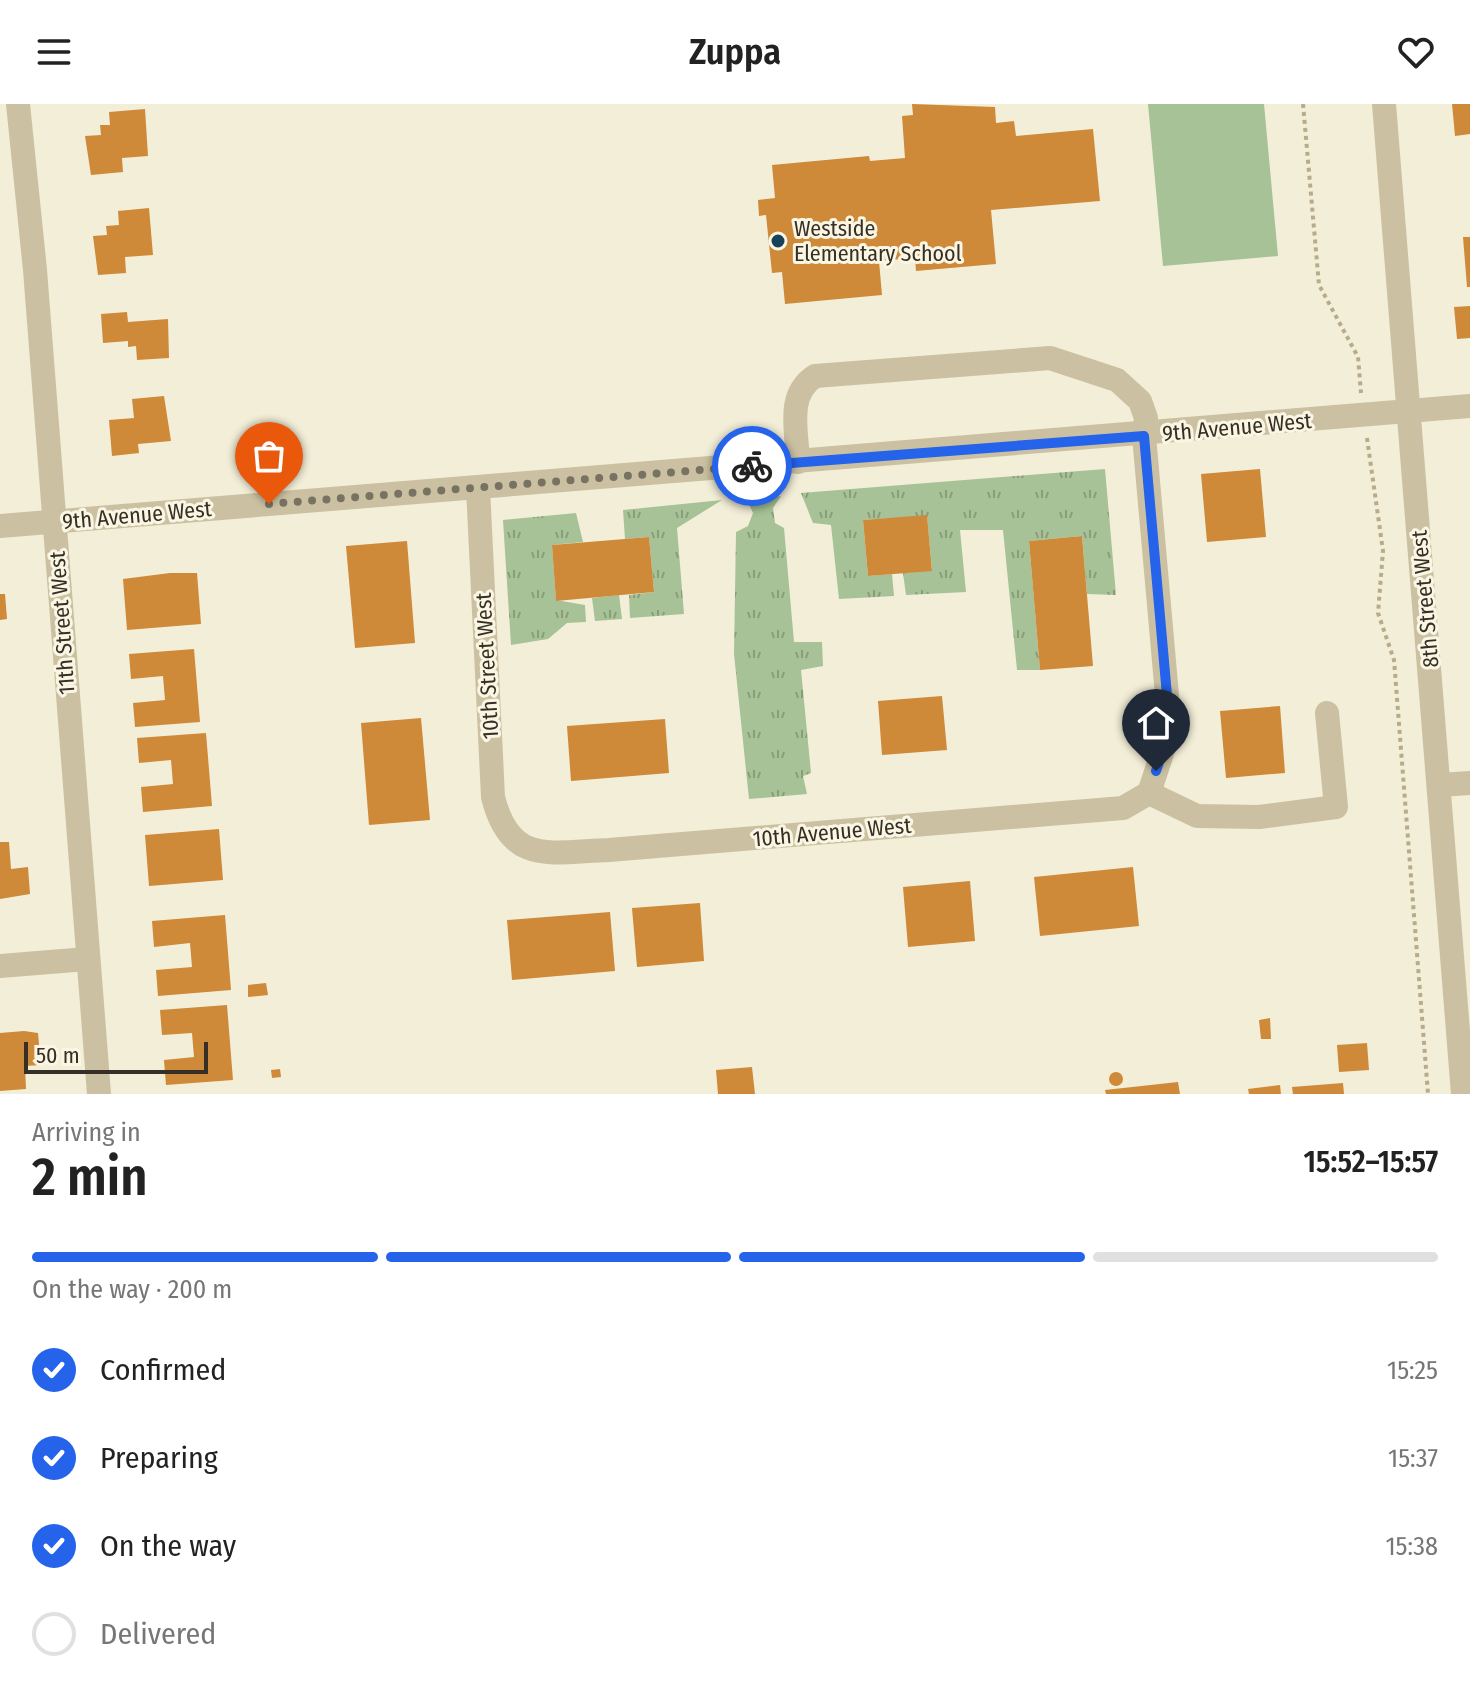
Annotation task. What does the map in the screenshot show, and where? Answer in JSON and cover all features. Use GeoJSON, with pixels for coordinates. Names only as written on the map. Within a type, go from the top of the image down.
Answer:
{"type":"FeatureCollection","features":[{"type":"Feature","properties":{"kind":"street","name":"11th Street West"},"geometry":{"type":"LineString","coordinates":[[18,104],[11,158],[55,522],[99,1094]]}},
{"type":"Feature","properties":{"kind":"street","name":"8th Street West"},"geometry":{"type":"LineString","coordinates":[[1384,104],[1463,1094]]}},
{"type":"Feature","properties":{"kind":"street"},"geometry":{"type":"LineString","coordinates":[[798,462],[796,395],[802,384],[815,376],[1050,358],[1117,380],[1140,401],[1146,418],[1144,436],[1170,729],[1149,793],[1197,816],[1259,817],[1336,807],[1327,713]]}},
{"type":"Feature","properties":{"kind":"street","name":"9th Avenue West"},"geometry":{"type":"LineString","coordinates":[[0,526],[1144,436],[1470,406]]}},
{"type":"Feature","properties":{"kind":"street","name":"10th Street West"},"geometry":{"type":"LineString","coordinates":[[478,488],[493,797],[500,825],[513,839]]}},
{"type":"Feature","properties":{"kind":"street"},"geometry":{"type":"LineString","coordinates":[[1440,785],[1470,783]]}},
{"type":"Feature","properties":{"kind":"street","name":"10th Avenue West"},"geometry":{"type":"LineString","coordinates":[[513,839],[538,852],[609,850],[1123,808],[1149,793]]}},
{"type":"Feature","properties":{"kind":"street"},"geometry":{"type":"LineString","coordinates":[[0,966],[87,959]]}},
{"type":"Feature","properties":{"kind":"path"},"geometry":{"type":"LineString","coordinates":[[1303,104],[1319,285],[1358,357],[1363,416],[1383,551],[1378,613],[1394,660],[1428,1094]]}},
{"type":"Feature","properties":{"kind":"green space"},"geometry":{"type":"Polygon","coordinates":[[[1148,104],[1264,104],[1278,256],[1163,266],[1148,104]]]}},
{"type":"Feature","properties":{"kind":"green space"},"geometry":{"type":"Polygon","coordinates":[[[1105,469],[1116,595],[1087,594],[1082,536],[1029,541],[1040,670],[1017,670],[1003,530],[960,530],[966,592],[906,595],[903,573],[932,570],[927,516],[863,520],[868,576],[892,574],[894,596],[839,599],[831,525],[813,523],[801,493],[1105,469]]]}},
{"type":"Feature","properties":{"kind":"green space"},"geometry":{"type":"Polygon","coordinates":[[[781,496],[773,508],[775,523],[784,528],[794,642],[822,642],[823,666],[801,670],[811,773],[803,776],[807,794],[749,799],[734,654],[736,532],[748,526],[753,513],[747,500],[781,496]]]}},
{"type":"Feature","properties":{"kind":"green space"},"geometry":{"type":"Polygon","coordinates":[[[722,500],[677,528],[684,614],[630,618],[629,595],[654,592],[649,537],[625,539],[623,510],[722,500]]]}},
{"type":"Feature","properties":{"kind":"green space"},"geometry":{"type":"Polygon","coordinates":[[[576,513],[583,542],[552,545],[556,600],[585,605],[586,622],[567,623],[548,639],[511,645],[503,520],[576,513]]]}},
{"type":"Feature","properties":{"kind":"green space"},"geometry":{"type":"Polygon","coordinates":[[[619,595],[622,619],[595,621],[592,598],[619,595]]]}},
{"type":"Feature","properties":{"kind":"building"},"geometry":{"type":"Polygon","coordinates":[[[912,104],[995,107],[996,123],[1014,121],[1016,136],[1093,129],[1100,201],[991,210],[996,264],[916,271],[915,258],[879,261],[882,295],[785,304],[782,272],[772,273],[766,215],[759,216],[758,200],[775,198],[772,165],[869,156],[870,161],[905,158],[902,116],[913,115],[912,104]]]}},
{"type":"Feature","properties":{"kind":"building"},"geometry":{"type":"Polygon","coordinates":[[[1452,104],[1470,104],[1470,134],[1455,136],[1452,104]]]}},
{"type":"Feature","properties":{"kind":"building"},"geometry":{"type":"Polygon","coordinates":[[[145,109],[148,156],[122,158],[123,172],[91,175],[85,136],[101,135],[100,125],[110,125],[109,112],[145,109]]]}},
{"type":"Feature","properties":{"kind":"building"},"geometry":{"type":"Polygon","coordinates":[[[149,208],[153,255],[125,257],[126,273],[98,275],[93,236],[107,235],[106,226],[119,225],[118,211],[149,208]]]}},
{"type":"Feature","properties":{"kind":"building"},"geometry":{"type":"Polygon","coordinates":[[[1463,237],[1470,237],[1470,287],[1467,287],[1463,237]]]}},
{"type":"Feature","properties":{"kind":"building"},"geometry":{"type":"Polygon","coordinates":[[[1470,306],[1470,338],[1457,339],[1454,307],[1470,306]]]}},
{"type":"Feature","properties":{"kind":"building"},"geometry":{"type":"Polygon","coordinates":[[[127,312],[128,322],[168,319],[169,358],[137,360],[136,346],[128,347],[128,341],[103,343],[101,314],[127,312]]]}},
{"type":"Feature","properties":{"kind":"building"},"geometry":{"type":"Polygon","coordinates":[[[164,396],[171,441],[138,444],[139,453],[112,456],[109,420],[134,418],[132,399],[164,396]]]}},
{"type":"Feature","properties":{"kind":"building"},"geometry":{"type":"Polygon","coordinates":[[[1260,469],[1266,537],[1207,542],[1201,474],[1260,469]]]}},
{"type":"Feature","properties":{"kind":"building"},"geometry":{"type":"Polygon","coordinates":[[[927,515],[932,571],[868,576],[863,520],[927,515]]]}},
{"type":"Feature","properties":{"kind":"building"},"geometry":{"type":"Polygon","coordinates":[[[1082,536],[1093,666],[1040,670],[1029,541],[1082,536]]]}},
{"type":"Feature","properties":{"kind":"building"},"geometry":{"type":"Polygon","coordinates":[[[649,537],[654,592],[556,601],[552,545],[649,537]]]}},
{"type":"Feature","properties":{"kind":"building"},"geometry":{"type":"Polygon","coordinates":[[[407,541],[415,643],[355,648],[346,546],[407,541]]]}},
{"type":"Feature","properties":{"kind":"building"},"geometry":{"type":"Polygon","coordinates":[[[197,573],[201,624],[127,630],[123,579],[197,573]]]}},
{"type":"Feature","properties":{"kind":"building"},"geometry":{"type":"Polygon","coordinates":[[[0,594],[5,594],[7,619],[0,620],[0,594]]]}},
{"type":"Feature","properties":{"kind":"building"},"geometry":{"type":"Polygon","coordinates":[[[194,649],[200,722],[135,727],[133,703],[165,700],[163,676],[131,679],[129,654],[194,649]]]}},
{"type":"Feature","properties":{"kind":"building"},"geometry":{"type":"Polygon","coordinates":[[[942,696],[947,750],[882,755],[878,701],[942,696]]]}},
{"type":"Feature","properties":{"kind":"building"},"geometry":{"type":"Polygon","coordinates":[[[1280,706],[1285,773],[1226,778],[1220,711],[1280,706]]]}},
{"type":"Feature","properties":{"kind":"building"},"geometry":{"type":"Polygon","coordinates":[[[421,718],[430,820],[369,825],[361,723],[421,718]]]}},
{"type":"Feature","properties":{"kind":"building"},"geometry":{"type":"Polygon","coordinates":[[[665,719],[669,773],[571,781],[567,726],[665,719]]]}},
{"type":"Feature","properties":{"kind":"building"},"geometry":{"type":"Polygon","coordinates":[[[206,733],[212,806],[143,812],[141,787],[173,784],[171,760],[139,763],[137,738],[206,733]]]}},
{"type":"Feature","properties":{"kind":"building"},"geometry":{"type":"Polygon","coordinates":[[[219,829],[223,880],[149,886],[145,835],[219,829]]]}},
{"type":"Feature","properties":{"kind":"building"},"geometry":{"type":"Polygon","coordinates":[[[0,842],[9,842],[11,869],[28,867],[30,894],[0,899],[0,842]]]}},
{"type":"Feature","properties":{"kind":"building"},"geometry":{"type":"Polygon","coordinates":[[[1133,867],[1139,926],[1040,936],[1034,877],[1133,867]]]}},
{"type":"Feature","properties":{"kind":"building"},"geometry":{"type":"Polygon","coordinates":[[[970,881],[975,941],[908,947],[903,887],[970,881]]]}},
{"type":"Feature","properties":{"kind":"building"},"geometry":{"type":"Polygon","coordinates":[[[700,903],[704,961],[637,967],[632,908],[700,903]]]}},
{"type":"Feature","properties":{"kind":"building"},"geometry":{"type":"Polygon","coordinates":[[[610,912],[615,971],[512,980],[507,920],[610,912]]]}},
{"type":"Feature","properties":{"kind":"building"},"geometry":{"type":"Polygon","coordinates":[[[225,915],[231,990],[158,996],[156,970],[192,967],[190,943],[154,947],[152,921],[225,915]]]}},
{"type":"Feature","properties":{"kind":"building"},"geometry":{"type":"Polygon","coordinates":[[[266,983],[268,995],[248,997],[248,985],[266,983]]]}},
{"type":"Feature","properties":{"kind":"building"},"geometry":{"type":"Polygon","coordinates":[[[227,1005],[233,1080],[166,1085],[164,1060],[194,1057],[192,1033],[162,1035],[160,1010],[227,1005]]]}},
{"type":"Feature","properties":{"kind":"building"},"geometry":{"type":"Polygon","coordinates":[[[1270,1018],[1271,1039],[1261,1039],[1259,1020],[1270,1018]]]}},
{"type":"Feature","properties":{"kind":"building"},"geometry":{"type":"Polygon","coordinates":[[[0,1033],[38,1033],[41,1065],[25,1066],[26,1089],[0,1091],[0,1033]]]}},
{"type":"Feature","properties":{"kind":"building"},"geometry":{"type":"Polygon","coordinates":[[[1367,1043],[1369,1070],[1339,1072],[1337,1045],[1367,1043]]]}},
{"type":"Feature","properties":{"kind":"building"},"geometry":{"type":"Polygon","coordinates":[[[752,1067],[755,1094],[718,1094],[716,1070],[752,1067]]]}},
{"type":"Feature","properties":{"kind":"building"},"geometry":{"type":"Polygon","coordinates":[[[280,1069],[281,1077],[272,1078],[271,1070],[280,1069]]]}},
{"type":"Feature","properties":{"kind":"building"},"geometry":{"type":"Polygon","coordinates":[[[1116,1072],[1123,1079],[1116,1086],[1109,1079],[1116,1072]]]}},
{"type":"Feature","properties":{"kind":"building"},"geometry":{"type":"Polygon","coordinates":[[[1178,1082],[1180,1094],[1106,1094],[1105,1090],[1178,1082]]]}},
{"type":"Feature","properties":{"kind":"building"},"geometry":{"type":"Polygon","coordinates":[[[1343,1083],[1344,1094],[1293,1094],[1292,1087],[1343,1083]]]}},
{"type":"Feature","properties":{"kind":"building"},"geometry":{"type":"Polygon","coordinates":[[[1280,1085],[1281,1094],[1249,1094],[1248,1089],[1280,1085]]]}},
{"type":"Feature","properties":{"kind":"way so far"},"geometry":{"type":"LineString","coordinates":[[269,504],[752,466]]}},
{"type":"Feature","properties":{"kind":"place","name":"Westside Elementary School"},"geometry":{"type":"Point","coordinates":[778,241]}},
{"type":"Feature","properties":{"kind":"route"},"geometry":{"type":"LineString","coordinates":[[752,466],[1058,440],[1144,436],[1170,729],[1156,771]]}}]}
